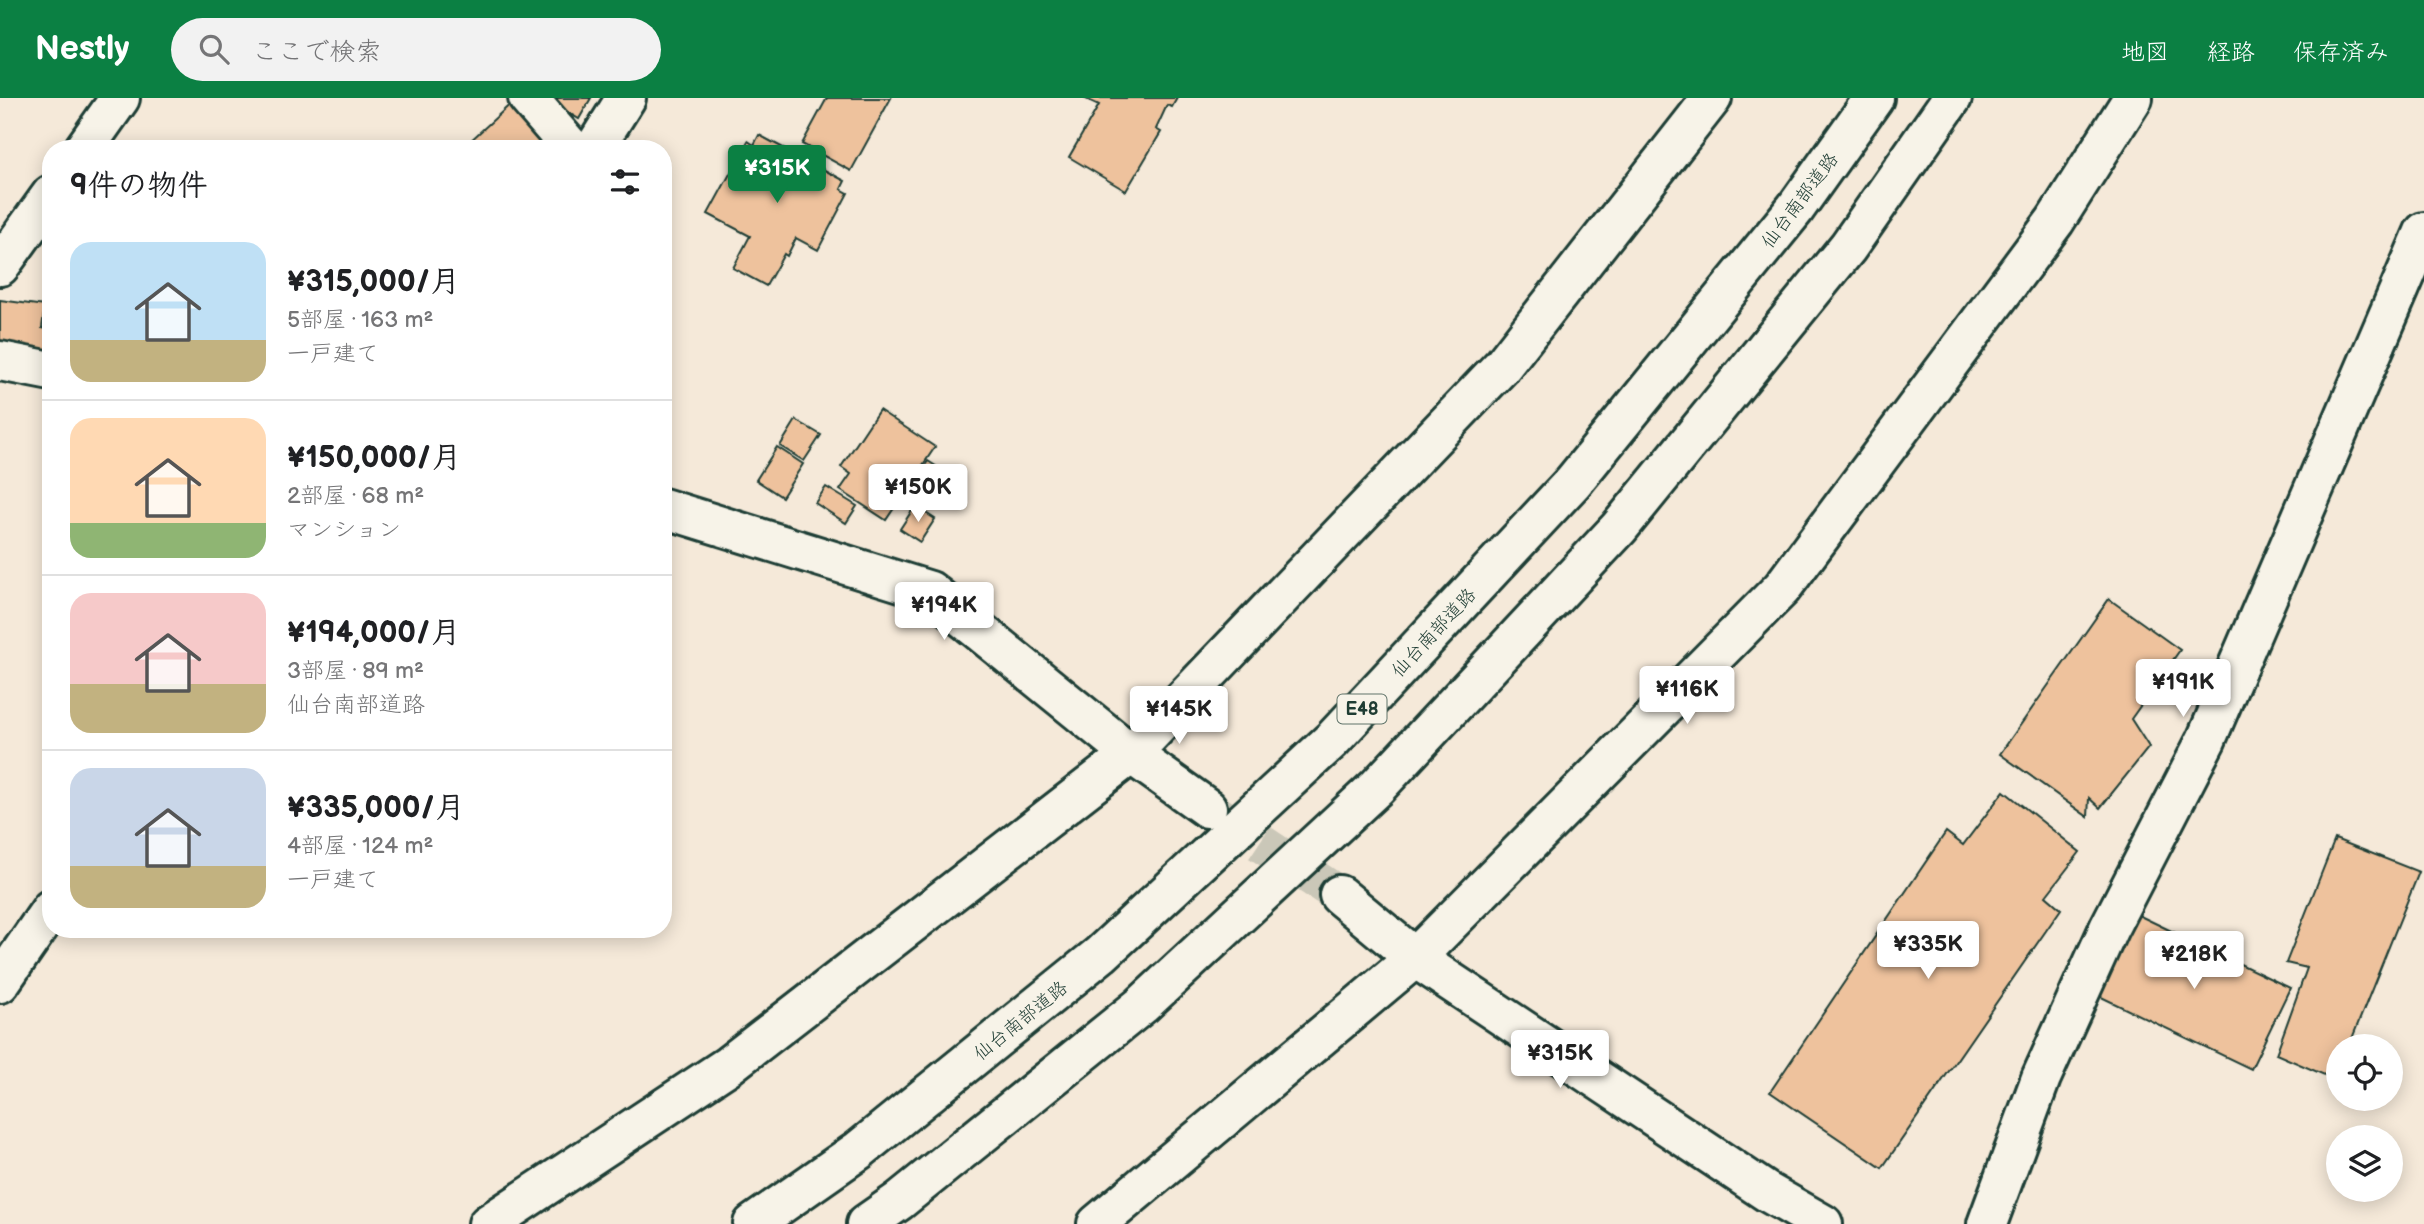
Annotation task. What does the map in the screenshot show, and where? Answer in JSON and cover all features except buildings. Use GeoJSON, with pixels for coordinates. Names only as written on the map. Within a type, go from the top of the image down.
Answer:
{"type":"FeatureCollection","features":[{"type":"Feature","properties":{"kind":"main road"},"geometry":{"type":"LineString","coordinates":[[90,140],[120,98]]}},
{"type":"Feature","properties":{"kind":"main road"},"geometry":{"type":"LineString","coordinates":[[528,98],[564,140]]}},
{"type":"Feature","properties":{"kind":"main road"},"geometry":{"type":"LineString","coordinates":[[599,140],[625,98]]}},
{"type":"Feature","properties":{"kind":"main road"},"geometry":{"type":"LineString","coordinates":[[488,1224],[729,1065],[1130,754],[1503,365],[1712,98]]}},
{"type":"Feature","properties":{"kind":"main road","name":"仙台南部道路"},"geometry":{"type":"LineString","coordinates":[[753,1224],[859,1150],[1101,954],[1332,740],[1573,482],[1795,209],[1874,98]]}},
{"type":"Feature","properties":{"kind":"main road"},"geometry":{"type":"LineString","coordinates":[[866,1224],[899,1201],[1142,1005],[1377,788],[1619,528],[1848,247],[1952,98]]}},
{"type":"Feature","properties":{"kind":"main road"},"geometry":{"type":"LineString","coordinates":[[1097,1224],[1415,958],[1782,588],[2055,221],[2133,98]]}},
{"type":"Feature","properties":{"kind":"main road"},"geometry":{"type":"LineString","coordinates":[[0,266],[42,208]]}},
{"type":"Feature","properties":{"kind":"main road"},"geometry":{"type":"LineString","coordinates":[[1987,1224],[2041,1078],[2109,929],[2206,740],[2424,232]]}},
{"type":"Feature","properties":{"kind":"main road"},"geometry":{"type":"LineString","coordinates":[[0,361],[42,369]]}},
{"type":"Feature","properties":{"kind":"main road"},"geometry":{"type":"LineString","coordinates":[[672,511],[930,592],[1130,754],[1207,808]]}},
{"type":"Feature","properties":{"kind":"main road"},"geometry":{"type":"LineString","coordinates":[[1339,895],[1415,958],[1767,1192],[1823,1224]]}},
{"type":"Feature","properties":{"kind":"main road"},"geometry":{"type":"LineString","coordinates":[[0,983],[42,922]]}},
{"type":"Feature","properties":{"kind":"tunnel"},"geometry":{"type":"LineString","coordinates":[[1212,811],[1339,895]]}}]}
